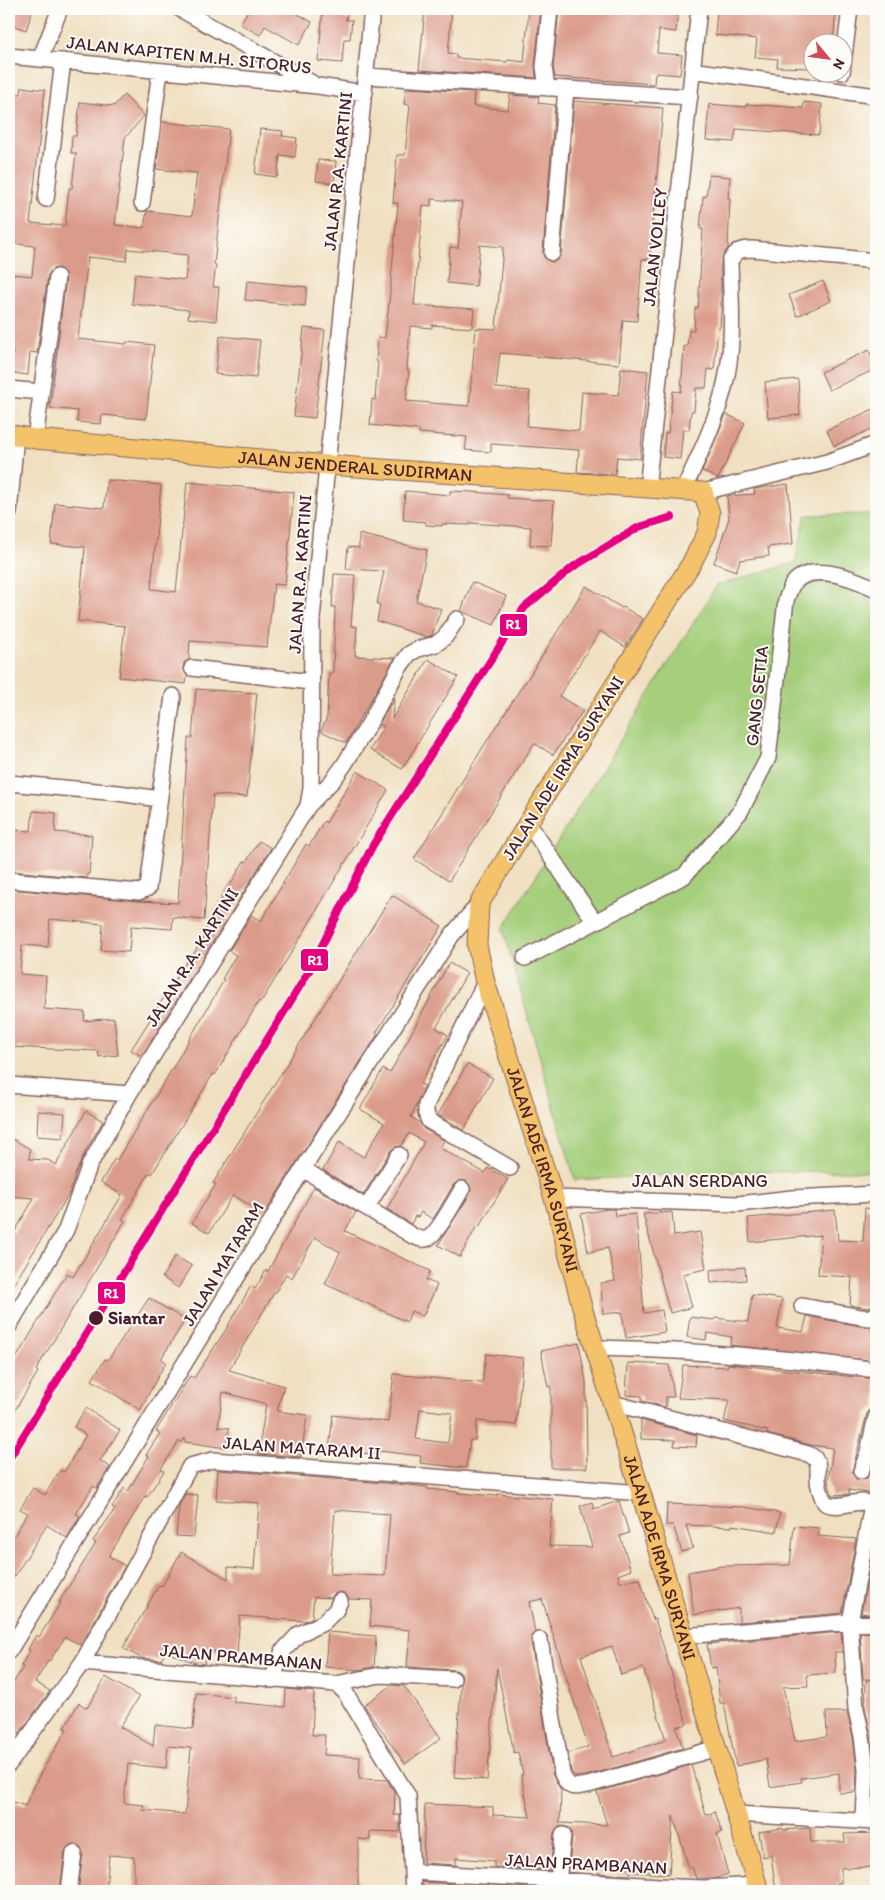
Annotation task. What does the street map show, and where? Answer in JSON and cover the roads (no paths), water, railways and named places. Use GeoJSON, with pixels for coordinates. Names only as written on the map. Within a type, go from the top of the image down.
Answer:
{"type":"FeatureCollection","features":[{"type":"Feature","properties":{"kind":"main road","name":"JALAN JENDERAL SUDIRMAN"},"geometry":{"type":"LineString","coordinates":[[13,434],[35,439],[328,465],[703,492]]}},
{"type":"Feature","properties":{"kind":"main road","name":"JALAN ADE IRMA SURYANI"},"geometry":{"type":"LineString","coordinates":[[703,492],[710,513],[707,533],[691,564],[479,904],[477,945],[485,982],[554,1198],[582,1307],[641,1493],[758,1888]]}},
{"type":"Feature","properties":{"kind":"street"},"geometry":{"type":"LineString","coordinates":[[40,59],[60,9]]}},
{"type":"Feature","properties":{"kind":"street"},"geometry":{"type":"LineString","coordinates":[[180,9],[318,86]]}},
{"type":"Feature","properties":{"kind":"street","name":"JALAN R.A. KARTINI"},"geometry":{"type":"LineString","coordinates":[[9,1326],[66,1230],[90,1164],[130,1094],[308,806],[311,788],[312,619],[372,9]]}},
{"type":"Feature","properties":{"kind":"street"},"geometry":{"type":"LineString","coordinates":[[547,88],[544,67],[550,9]]}},
{"type":"Feature","properties":{"kind":"street","name":"JALAN VOLLEY"},"geometry":{"type":"LineString","coordinates":[[647,489],[699,9]]}},
{"type":"Feature","properties":{"kind":"street"},"geometry":{"type":"LineString","coordinates":[[847,32],[850,9]]}},
{"type":"Feature","properties":{"kind":"street","name":"JALAN KAPITEN M.H. SITORUS"},"geometry":{"type":"LineString","coordinates":[[9,56],[318,86],[365,93]]}},
{"type":"Feature","properties":{"kind":"street"},"geometry":{"type":"LineString","coordinates":[[46,199],[63,61]]}},
{"type":"Feature","properties":{"kind":"street"},"geometry":{"type":"LineString","coordinates":[[692,70],[876,96]]}},
{"type":"Feature","properties":{"kind":"street"},"geometry":{"type":"LineString","coordinates":[[142,203],[160,71]]}},
{"type":"Feature","properties":{"kind":"street"},"geometry":{"type":"LineString","coordinates":[[366,76],[690,97]]}},
{"type":"Feature","properties":{"kind":"street"},"geometry":{"type":"LineString","coordinates":[[840,91],[841,82]]}},
{"type":"Feature","properties":{"kind":"street"},"geometry":{"type":"LineString","coordinates":[[552,253],[566,89]]}},
{"type":"Feature","properties":{"kind":"street"},"geometry":{"type":"LineString","coordinates":[[683,492],[715,419],[725,387],[730,340],[730,261],[734,253],[741,249],[752,249],[876,261]]}},
{"type":"Feature","properties":{"kind":"street"},"geometry":{"type":"LineString","coordinates":[[35,439],[57,277]]}},
{"type":"Feature","properties":{"kind":"street"},"geometry":{"type":"LineString","coordinates":[[9,389],[41,392]]}},
{"type":"Feature","properties":{"kind":"street"},"geometry":{"type":"LineString","coordinates":[[9,513],[13,434]]}},
{"type":"Feature","properties":{"kind":"street"},"geometry":{"type":"LineString","coordinates":[[703,492],[827,462],[876,444]]}},
{"type":"Feature","properties":{"kind":"street","name":"GANG SETIA"},"geometry":{"type":"LineString","coordinates":[[525,958],[684,876],[740,812],[768,758],[786,600],[792,585],[802,577],[813,573],[837,574],[876,589]]}},
{"type":"Feature","properties":{"kind":"street"},"geometry":{"type":"LineString","coordinates":[[308,806],[333,780],[344,765],[369,724],[399,668],[409,654],[418,649],[436,644],[445,636],[457,619]]}},
{"type":"Feature","properties":{"kind":"street"},"geometry":{"type":"LineString","coordinates":[[192,668],[311,682]]}},
{"type":"Feature","properties":{"kind":"street"},"geometry":{"type":"LineString","coordinates":[[9,880],[130,892],[144,891],[148,888],[173,696]]}},
{"type":"Feature","properties":{"kind":"street"},"geometry":{"type":"LineString","coordinates":[[9,783],[118,793],[159,799]]}},
{"type":"Feature","properties":{"kind":"street"},"geometry":{"type":"LineString","coordinates":[[528,824],[595,922]]}},
{"type":"Feature","properties":{"kind":"street","name":"JALAN MATARAM"},"geometry":{"type":"LineString","coordinates":[[9,1651],[303,1169],[452,935],[479,904]]}},
{"type":"Feature","properties":{"kind":"street"},"geometry":{"type":"LineString","coordinates":[[485,982],[426,1104],[426,1113],[429,1121],[510,1168]]}},
{"type":"Feature","properties":{"kind":"street"},"geometry":{"type":"LineString","coordinates":[[9,1085],[130,1094]]}},
{"type":"Feature","properties":{"kind":"street"},"geometry":{"type":"LineString","coordinates":[[367,1207],[399,1155]]}},
{"type":"Feature","properties":{"kind":"street"},"geometry":{"type":"LineString","coordinates":[[303,1169],[413,1236],[423,1240],[429,1238],[436,1229],[462,1189]]}},
{"type":"Feature","properties":{"kind":"street","name":"JALAN SERDANG"},"geometry":{"type":"LineString","coordinates":[[554,1198],[738,1204],[792,1198],[876,1194]]}},
{"type":"Feature","properties":{"kind":"street"},"geometry":{"type":"LineString","coordinates":[[802,1306],[875,1318]]}},
{"type":"Feature","properties":{"kind":"street"},"geometry":{"type":"LineString","coordinates":[[595,1348],[770,1357],[876,1370]]}},
{"type":"Feature","properties":{"kind":"street"},"geometry":{"type":"LineString","coordinates":[[612,1403],[808,1454],[815,1457],[818,1463],[820,1490],[825,1503],[835,1507],[860,1502],[872,1504],[873,1508],[850,1622],[856,1709],[862,1736],[870,1821],[736,1814]]}},
{"type":"Feature","properties":{"kind":"street"},"geometry":{"type":"LineString","coordinates":[[861,1471],[868,1452],[876,1417]]}},
{"type":"Feature","properties":{"kind":"street","name":"JALAN MATARAM II"},"geometry":{"type":"LineString","coordinates":[[9,1764],[82,1663],[190,1466],[213,1460],[222,1460],[641,1493]]}},
{"type":"Feature","properties":{"kind":"street"},"geometry":{"type":"LineString","coordinates":[[272,1680],[283,1652],[299,1634],[323,1624],[336,1610],[340,1601]]}},
{"type":"Feature","properties":{"kind":"street"},"geometry":{"type":"LineString","coordinates":[[684,1636],[850,1622],[876,1624]]}},
{"type":"Feature","properties":{"kind":"street"},"geometry":{"type":"LineString","coordinates":[[540,1640],[562,1774],[567,1785],[572,1787],[588,1785],[717,1748]]}},
{"type":"Feature","properties":{"kind":"street","name":"JALAN PRAMBANAN"},"geometry":{"type":"LineString","coordinates":[[82,1663],[336,1684],[345,1692],[408,1796],[413,1891]]}},
{"type":"Feature","properties":{"kind":"street"},"geometry":{"type":"LineString","coordinates":[[336,1684],[380,1674],[453,1679]]}},
{"type":"Feature","properties":{"kind":"street"},"geometry":{"type":"LineString","coordinates":[[558,1882],[563,1835]]}},
{"type":"Feature","properties":{"kind":"street"},"geometry":{"type":"LineString","coordinates":[[68,1891],[74,1853]]}},
{"type":"Feature","properties":{"kind":"street","name":"JALAN PRAMBANAN"},"geometry":{"type":"LineString","coordinates":[[413,1872],[558,1882],[705,1888],[758,1888]]}},
{"type":"Feature","properties":{"kind":"place","name":"Siantar"},"geometry":{"type":"Point","coordinates":[96,1318]}}]}
